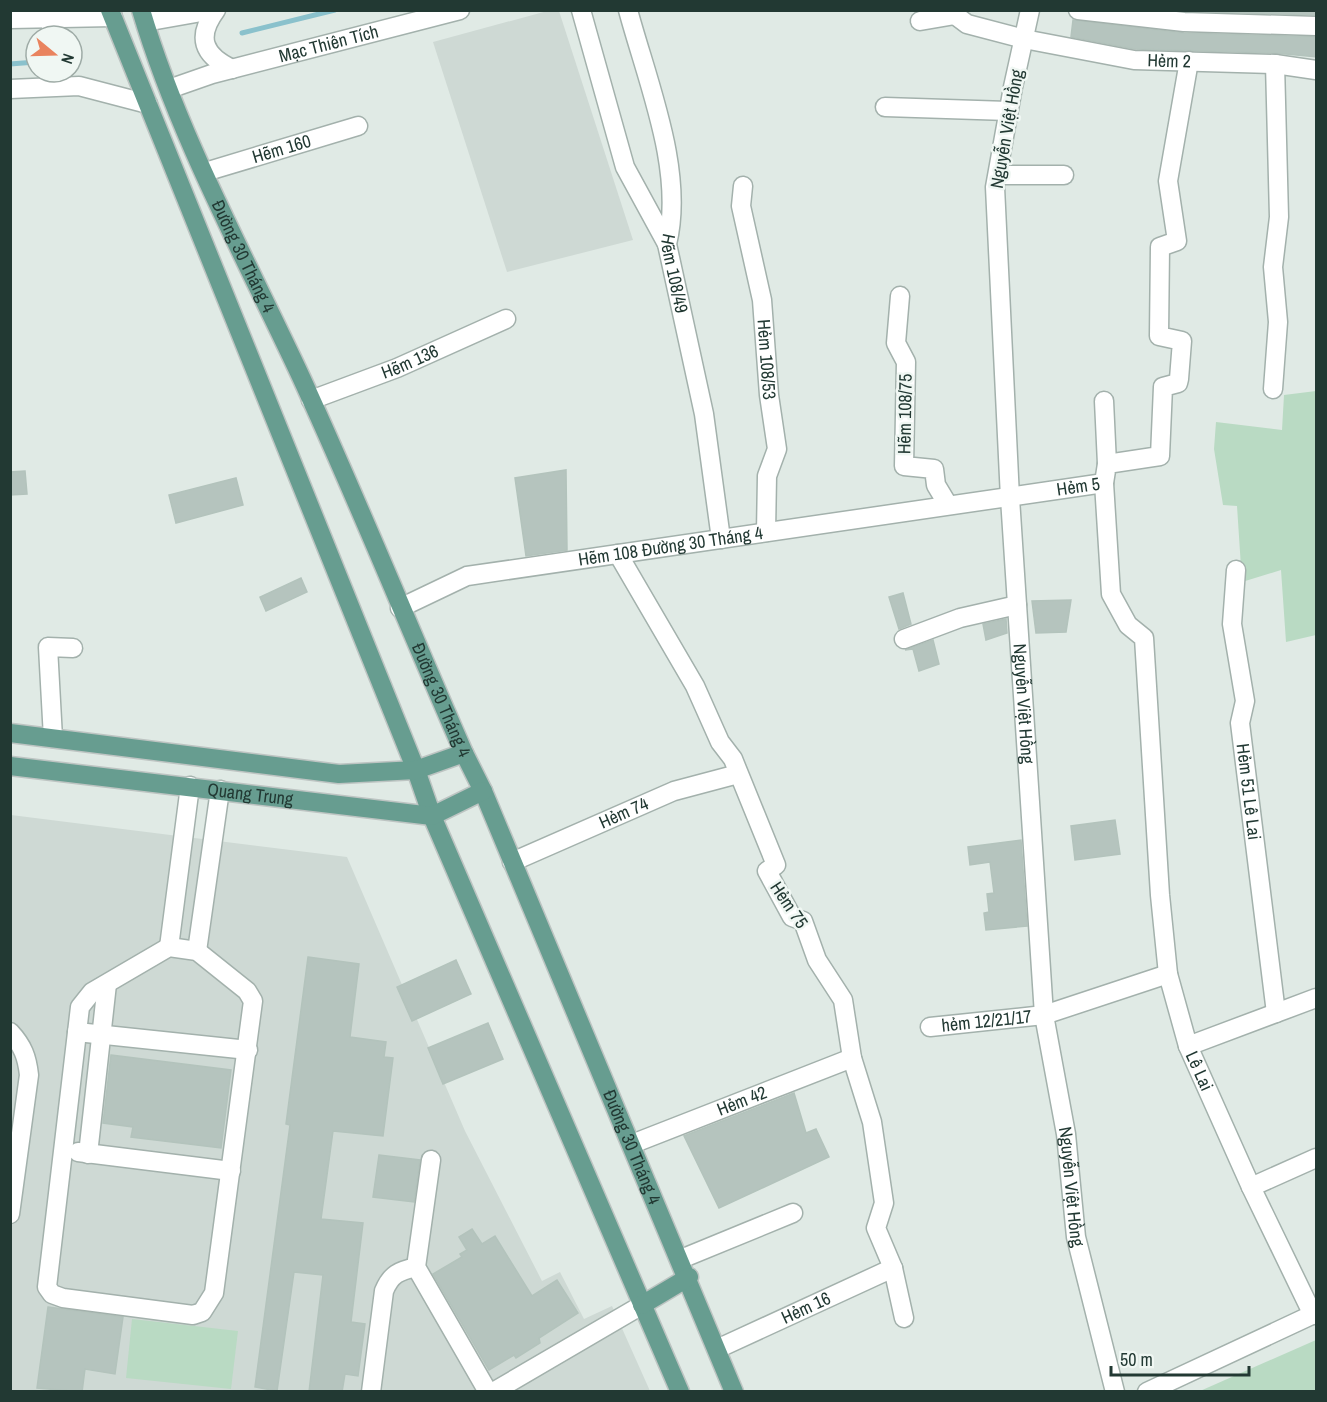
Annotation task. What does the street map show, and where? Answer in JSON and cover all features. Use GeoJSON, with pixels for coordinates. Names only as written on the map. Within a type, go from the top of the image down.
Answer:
{"type":"FeatureCollection","features":[{"type":"Feature","properties":{"kind":"main road","name":"Đường 30 Tháng 4"},"geometry":{"type":"LineString","coordinates":[[111,14],[416,770],[432,816],[677,1390]]}},
{"type":"Feature","properties":{"kind":"main road","name":"Đường 30 Tháng 4"},"geometry":{"type":"LineString","coordinates":[[143,16],[169,89],[205,172],[311,400],[400,608],[483,791],[689,1277],[734,1392]]}},
{"type":"Feature","properties":{"kind":"main road","name":"Quang Trung"},"geometry":{"type":"LineString","coordinates":[[10,733],[339,774],[416,770],[464,753]]}},
{"type":"Feature","properties":{"kind":"main road","name":"Quang Trung"},"geometry":{"type":"LineString","coordinates":[[10,766],[432,816]]}},
{"type":"Feature","properties":{"kind":"main road"},"geometry":{"type":"LineString","coordinates":[[432,816],[483,791]]}},
{"type":"Feature","properties":{"kind":"main road"},"geometry":{"type":"LineString","coordinates":[[642,1305],[689,1277]]}},
{"type":"Feature","properties":{"kind":"street"},"geometry":{"type":"LineString","coordinates":[[143,16],[214,10],[204,33],[205,47],[220,63],[232,69]]}},
{"type":"Feature","properties":{"kind":"street","name":"Mạc Thiên Tích"},"geometry":{"type":"LineString","coordinates":[[169,89],[232,69],[460,10]]}},
{"type":"Feature","properties":{"kind":"street"},"geometry":{"type":"LineString","coordinates":[[581,10],[624,167],[667,244]]}},
{"type":"Feature","properties":{"kind":"street","name":"Hẽm 108/49"},"geometry":{"type":"LineString","coordinates":[[628,10],[671,177],[672,223],[667,244],[704,414],[721,538]]}},
{"type":"Feature","properties":{"kind":"street","name":"Nguyễn Việt Hồng"},"geometry":{"type":"LineString","coordinates":[[1030,10],[1008,111],[995,187],[1010,498],[1044,1015],[1066,1134],[1076,1237],[1115,1392]]}},
{"type":"Feature","properties":{"kind":"street"},"geometry":{"type":"LineString","coordinates":[[1078,10],[1184,22],[1317,26]]}},
{"type":"Feature","properties":{"kind":"street"},"geometry":{"type":"LineString","coordinates":[[920,21],[955,13],[967,24],[1024,39]]}},
{"type":"Feature","properties":{"kind":"street"},"geometry":{"type":"LineString","coordinates":[[10,19],[48,19],[111,14]]}},
{"type":"Feature","properties":{"kind":"street"},"geometry":{"type":"LineString","coordinates":[[48,19],[50,24]]}},
{"type":"Feature","properties":{"kind":"street","name":"Hẻm 2"},"geometry":{"type":"LineString","coordinates":[[1024,39],[1134,60],[1275,64],[1317,70]]}},
{"type":"Feature","properties":{"kind":"street","name":"Hẻm 5"},"geometry":{"type":"LineString","coordinates":[[948,504],[1010,498],[1104,483],[1107,464],[1160,456],[1163,387],[1179,380],[1182,340],[1162,339],[1159,336],[1160,247],[1177,242],[1168,181],[1189,61]]}},
{"type":"Feature","properties":{"kind":"street"},"geometry":{"type":"LineString","coordinates":[[1273,389],[1278,322],[1273,267],[1279,217],[1275,64]]}},
{"type":"Feature","properties":{"kind":"street"},"geometry":{"type":"LineString","coordinates":[[84,81],[148,104]]}},
{"type":"Feature","properties":{"kind":"street"},"geometry":{"type":"LineString","coordinates":[[10,89],[40,84]]}},
{"type":"Feature","properties":{"kind":"street"},"geometry":{"type":"LineString","coordinates":[[885,107],[1008,111]]}},
{"type":"Feature","properties":{"kind":"street","name":"Hẽm 160"},"geometry":{"type":"LineString","coordinates":[[205,172],[358,126]]}},
{"type":"Feature","properties":{"kind":"street"},"geometry":{"type":"LineString","coordinates":[[998,175],[1064,175]]}},
{"type":"Feature","properties":{"kind":"street","name":"Hẻm 108/53"},"geometry":{"type":"LineString","coordinates":[[743,186],[741,206],[762,300],[769,395],[777,449],[767,476],[765,532]]}},
{"type":"Feature","properties":{"kind":"street","name":"Hẽm 108/75"},"geometry":{"type":"LineString","coordinates":[[900,296],[896,344],[906,362],[904,466],[934,469],[936,485],[948,504]]}},
{"type":"Feature","properties":{"kind":"street","name":"Hẽm 136"},"geometry":{"type":"LineString","coordinates":[[311,400],[397,368],[506,318]]}},
{"type":"Feature","properties":{"kind":"street"},"geometry":{"type":"LineString","coordinates":[[1104,401],[1107,464]]}},
{"type":"Feature","properties":{"kind":"street"},"geometry":{"type":"LineString","coordinates":[[1104,483],[1111,594],[1128,625],[1144,638],[1160,895],[1168,974],[1188,1046]]}},
{"type":"Feature","properties":{"kind":"street","name":"Hẽm 108 Đường 30 Tháng 4"},"geometry":{"type":"LineString","coordinates":[[400,608],[467,576],[948,504]]}},
{"type":"Feature","properties":{"kind":"street","name":"Hẻm 75"},"geometry":{"type":"LineString","coordinates":[[618,554],[694,686],[720,742],[733,759],[776,865],[767,871],[792,917],[803,921],[818,960],[843,1000],[852,1058],[872,1122],[884,1203],[876,1228],[893,1268],[904,1318]]}},
{"type":"Feature","properties":{"kind":"street","name":"Hẻm 51 Lê Lai"},"geometry":{"type":"LineString","coordinates":[[1236,570],[1232,624],[1245,701],[1240,723],[1276,1013]]}},
{"type":"Feature","properties":{"kind":"street"},"geometry":{"type":"LineString","coordinates":[[904,639],[960,618],[1017,605]]}},
{"type":"Feature","properties":{"kind":"street"},"geometry":{"type":"LineString","coordinates":[[53,738],[48,647],[73,648]]}},
{"type":"Feature","properties":{"kind":"street","name":"Hẻm 74"},"geometry":{"type":"LineString","coordinates":[[512,862],[674,791],[738,774]]}},
{"type":"Feature","properties":{"kind":"street"},"geometry":{"type":"LineString","coordinates":[[169,947],[190,786]]}},
{"type":"Feature","properties":{"kind":"street"},"geometry":{"type":"LineString","coordinates":[[197,951],[220,790]]}},
{"type":"Feature","properties":{"kind":"street"},"geometry":{"type":"LineString","coordinates":[[169,947],[197,951],[248,991],[253,1001],[214,1293],[202,1312],[193,1315],[63,1298],[52,1294],[47,1287],[80,1007],[84,999],[169,947]]}},
{"type":"Feature","properties":{"kind":"street","name":"hẻm 12/21/17"},"geometry":{"type":"LineString","coordinates":[[930,1027],[1044,1015],[1168,974]]}},
{"type":"Feature","properties":{"kind":"street"},"geometry":{"type":"LineString","coordinates":[[88,1154],[107,984]]}},
{"type":"Feature","properties":{"kind":"street","name":"Lê Lai"},"geometry":{"type":"LineString","coordinates":[[1315,1314],[1251,1187],[1188,1046],[1317,998]]}},
{"type":"Feature","properties":{"kind":"street"},"geometry":{"type":"LineString","coordinates":[[10,1032],[20,1043],[27,1058],[19,1091],[10,1214]]}},
{"type":"Feature","properties":{"kind":"street"},"geometry":{"type":"LineString","coordinates":[[77,1032],[248,1050]]}},
{"type":"Feature","properties":{"kind":"street","name":"Hẻm 42"},"geometry":{"type":"LineString","coordinates":[[632,1144],[852,1058]]}},
{"type":"Feature","properties":{"kind":"street"},"geometry":{"type":"LineString","coordinates":[[63,1151],[231,1171]]}},
{"type":"Feature","properties":{"kind":"street"},"geometry":{"type":"LineString","coordinates":[[1251,1187],[1317,1158]]}},
{"type":"Feature","properties":{"kind":"street"},"geometry":{"type":"LineString","coordinates":[[431,1160],[416,1267],[488,1392]]}},
{"type":"Feature","properties":{"kind":"street"},"geometry":{"type":"LineString","coordinates":[[681,1259],[794,1213]]}},
{"type":"Feature","properties":{"kind":"street"},"geometry":{"type":"LineString","coordinates":[[371,1392],[384,1291],[389,1279],[397,1272],[416,1267]]}},
{"type":"Feature","properties":{"kind":"street","name":"Hẻm 16"},"geometry":{"type":"LineString","coordinates":[[717,1348],[893,1268]]}},
{"type":"Feature","properties":{"kind":"street"},"geometry":{"type":"LineString","coordinates":[[493,1392],[642,1305]]}},
{"type":"Feature","properties":{"kind":"street"},"geometry":{"type":"LineString","coordinates":[[1147,1392],[1315,1314]]}},
{"type":"Feature","properties":{"kind":"shaded area"},"geometry":{"type":"Polygon","coordinates":[[[551,10],[559,11],[633,240],[507,272],[433,42],[551,10]]]}},
{"type":"Feature","properties":{"kind":"shaded area"},"geometry":{"type":"Polygon","coordinates":[[[11,815],[347,857],[465,1131],[542,1281],[560,1272],[584,1319],[612,1306],[650,1391],[11,1392],[11,815]]]}},
{"type":"Feature","properties":{"kind":"green space"},"geometry":{"type":"Polygon","coordinates":[[[1316,391],[1316,635],[1286,642],[1281,570],[1242,582],[1237,506],[1223,505],[1214,449],[1216,422],[1282,430],[1284,395],[1316,391]]]}},
{"type":"Feature","properties":{"kind":"green space"},"geometry":{"type":"Polygon","coordinates":[[[132,1319],[238,1331],[231,1389],[126,1378],[132,1319]]]}},
{"type":"Feature","properties":{"kind":"green space"},"geometry":{"type":"Polygon","coordinates":[[[1316,1340],[1316,1391],[1200,1391],[1316,1340]]]}},
{"type":"Feature","properties":{"kind":"building"},"geometry":{"type":"Polygon","coordinates":[[[1182,10],[1317,10],[1317,15],[1185,11],[1182,10]]]}},
{"type":"Feature","properties":{"kind":"building"},"geometry":{"type":"Polygon","coordinates":[[[1073,20],[1184,33],[1317,37],[1317,57],[1275,53],[1135,49],[1071,37],[1073,20]]]}},
{"type":"Feature","properties":{"kind":"building"},"geometry":{"type":"Polygon","coordinates":[[[566,470],[567,550],[526,556],[515,478],[566,470]]]}},
{"type":"Feature","properties":{"kind":"building"},"geometry":{"type":"Polygon","coordinates":[[[25,471],[27,494],[10,495],[10,472],[25,471]]]}},
{"type":"Feature","properties":{"kind":"building"},"geometry":{"type":"Polygon","coordinates":[[[236,478],[243,505],[176,523],[169,495],[236,478]]]}},
{"type":"Feature","properties":{"kind":"building"},"geometry":{"type":"Polygon","coordinates":[[[301,578],[307,592],[266,611],[260,597],[301,578]]]}},
{"type":"Feature","properties":{"kind":"building"},"geometry":{"type":"Polygon","coordinates":[[[903,593],[911,624],[899,629],[889,597],[903,593]]]}},
{"type":"Feature","properties":{"kind":"building"},"geometry":{"type":"Polygon","coordinates":[[[1071,600],[1066,632],[1036,633],[1032,601],[1071,600]]]}},
{"type":"Feature","properties":{"kind":"building"},"geometry":{"type":"Polygon","coordinates":[[[1006,619],[1007,633],[986,640],[983,624],[1006,619]]]}},
{"type":"Feature","properties":{"kind":"building"},"geometry":{"type":"Polygon","coordinates":[[[933,640],[939,664],[919,671],[913,649],[905,650],[933,640]]]}},
{"type":"Feature","properties":{"kind":"building"},"geometry":{"type":"Polygon","coordinates":[[[1115,820],[1120,854],[1075,860],[1071,826],[1115,820]]]}},
{"type":"Feature","properties":{"kind":"building"},"geometry":{"type":"Polygon","coordinates":[[[1021,840],[1027,926],[986,930],[984,913],[989,912],[987,894],[994,893],[990,862],[970,865],[968,847],[1021,840]]]}},
{"type":"Feature","properties":{"kind":"building"},"geometry":{"type":"Polygon","coordinates":[[[308,957],[359,964],[350,1037],[386,1042],[384,1057],[393,1058],[383,1136],[333,1131],[321,1219],[363,1223],[351,1322],[365,1324],[358,1376],[345,1374],[342,1392],[309,1392],[323,1275],[294,1272],[277,1391],[255,1387],[290,1125],[286,1124],[308,957]]]}},
{"type":"Feature","properties":{"kind":"building"},"geometry":{"type":"Polygon","coordinates":[[[456,960],[471,994],[412,1021],[397,987],[456,960]]]}},
{"type":"Feature","properties":{"kind":"building"},"geometry":{"type":"Polygon","coordinates":[[[488,1023],[503,1059],[443,1084],[428,1048],[488,1023]]]}},
{"type":"Feature","properties":{"kind":"building"},"geometry":{"type":"Polygon","coordinates":[[[111,1055],[231,1070],[221,1148],[131,1137],[133,1127],[103,1123],[111,1055]]]}},
{"type":"Feature","properties":{"kind":"building"},"geometry":{"type":"Polygon","coordinates":[[[794,1093],[806,1133],[816,1129],[829,1157],[719,1208],[684,1136],[794,1093]]]}},
{"type":"Feature","properties":{"kind":"building"},"geometry":{"type":"Polygon","coordinates":[[[379,1155],[420,1160],[414,1202],[373,1197],[379,1155]]]}},
{"type":"Feature","properties":{"kind":"building"},"geometry":{"type":"Polygon","coordinates":[[[472,1229],[482,1244],[495,1236],[532,1296],[557,1280],[578,1313],[539,1338],[540,1343],[516,1358],[514,1355],[489,1370],[433,1274],[462,1257],[460,1254],[467,1250],[459,1237],[472,1229]]]}},
{"type":"Feature","properties":{"kind":"building"},"geometry":{"type":"Polygon","coordinates":[[[48,1307],[123,1317],[115,1374],[85,1369],[82,1392],[37,1388],[48,1307]]]}},
{"type":"Feature","properties":{"kind":"waterway"},"geometry":{"type":"LineString","coordinates":[[242,33],[335,10]]}},
{"type":"Feature","properties":{"kind":"waterway"},"geometry":{"type":"LineString","coordinates":[[10,64],[24,63]]}}]}
